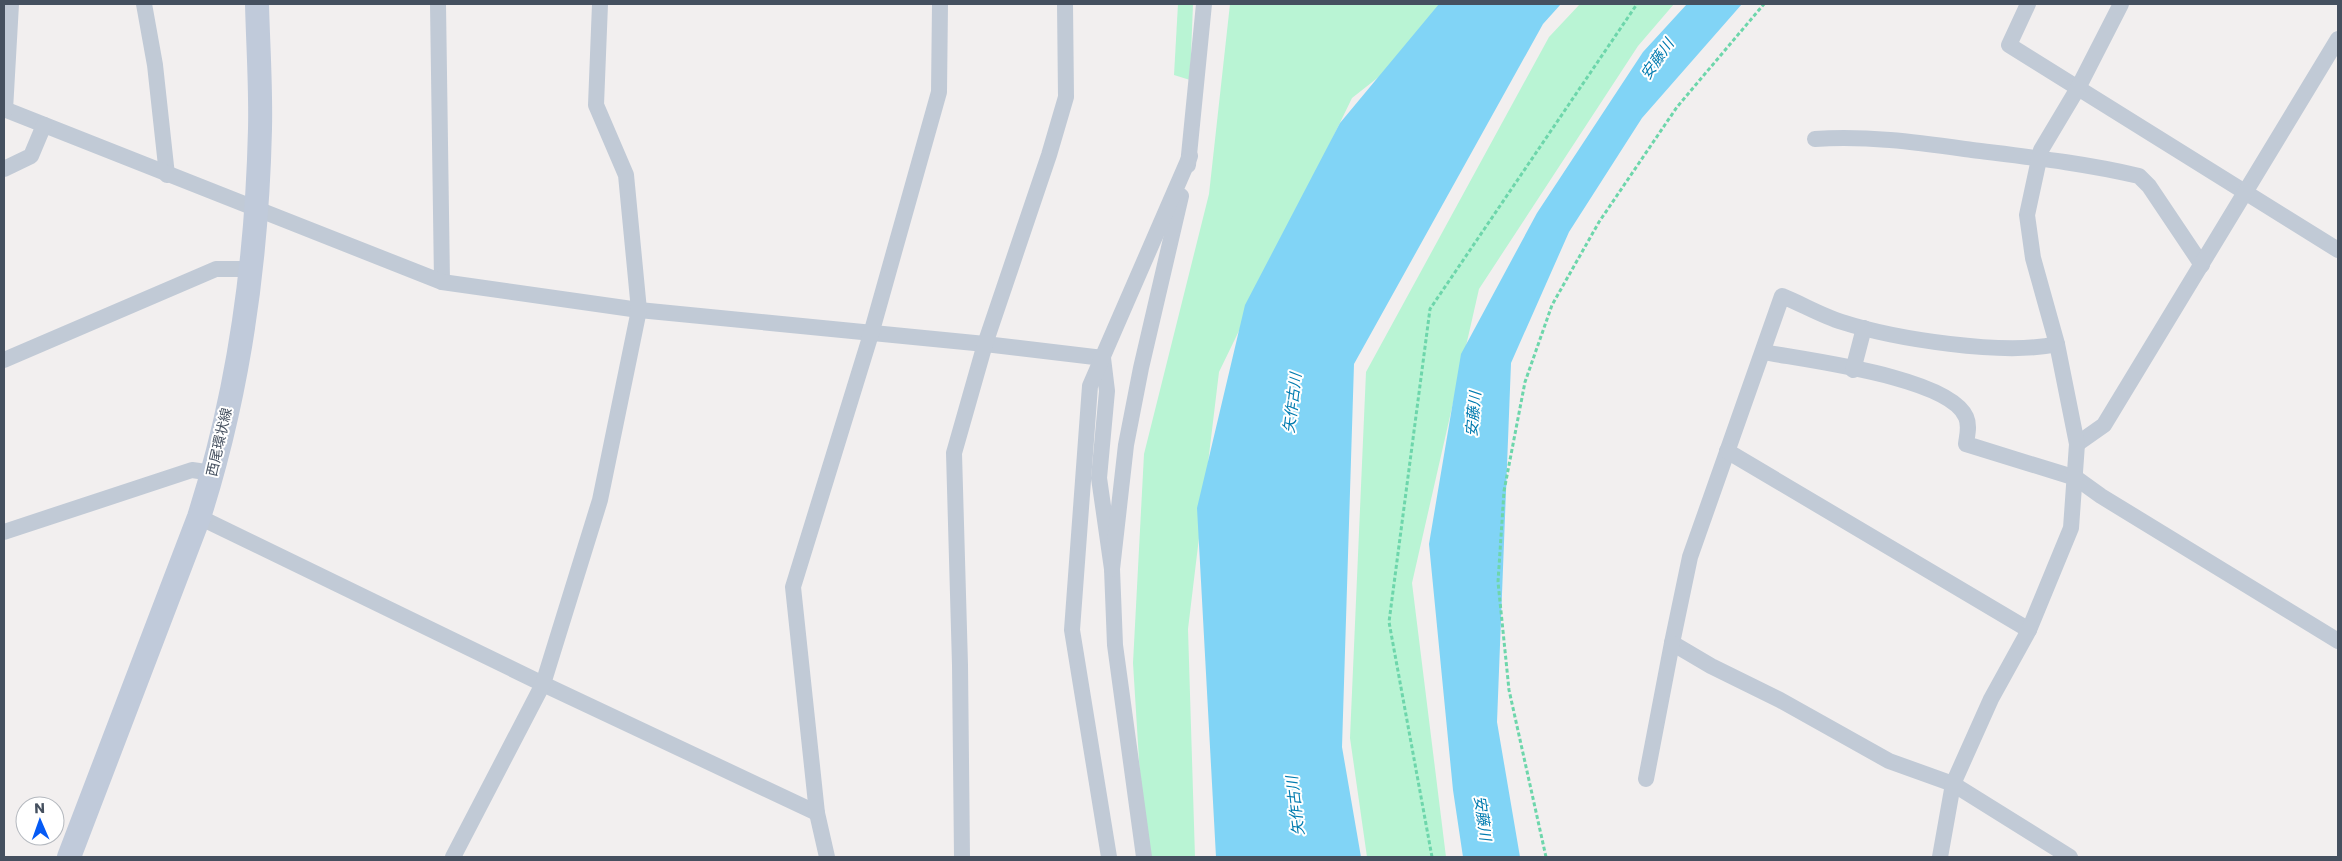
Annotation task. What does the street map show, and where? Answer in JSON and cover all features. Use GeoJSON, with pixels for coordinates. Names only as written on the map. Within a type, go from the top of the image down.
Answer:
{"type":"FeatureCollection","features":[{"type":"Feature","properties":{"kind":"main road","name":"西尾環状線"},"geometry":{"type":"LineString","coordinates":[[68,857],[199,518],[213,473],[238,358],[252,269],[260,128],[256,4]]}},
{"type":"Feature","properties":{"kind":"street"},"geometry":{"type":"LineString","coordinates":[[10,4],[5,110],[442,282],[639,310],[985,344],[1103,358]]}},
{"type":"Feature","properties":{"kind":"street"},"geometry":{"type":"LineString","coordinates":[[144,4],[155,65],[167,175]]}},
{"type":"Feature","properties":{"kind":"street"},"geometry":{"type":"LineString","coordinates":[[438,4],[442,282]]}},
{"type":"Feature","properties":{"kind":"street"},"geometry":{"type":"LineString","coordinates":[[453,857],[543,684],[600,500],[639,310],[626,175],[596,105],[600,4]]}},
{"type":"Feature","properties":{"kind":"street"},"geometry":{"type":"LineString","coordinates":[[827,857],[817,813],[793,587],[871,334],[939,92],[940,4]]}},
{"type":"Feature","properties":{"kind":"street"},"geometry":{"type":"LineString","coordinates":[[962,857],[960,665],[954,453],[985,344],[1049,155],[1066,97],[1065,4]]}},
{"type":"Feature","properties":{"kind":"street"},"geometry":{"type":"LineString","coordinates":[[1112,569],[1126,445],[1143,359],[1190,156],[1204,4]]}},
{"type":"Feature","properties":{"kind":"street"},"geometry":{"type":"LineString","coordinates":[[2028,4],[2009,45],[2247,191],[2338,250]]}},
{"type":"Feature","properties":{"kind":"street"},"geometry":{"type":"LineString","coordinates":[[1940,857],[1953,784],[1991,699],[2029,630],[2071,528],[2077,444],[2057,344],[2043,302],[2033,258],[2027,215],[2041,150],[2078,88],[2121,4]]}},
{"type":"Feature","properties":{"kind":"street"},"geometry":{"type":"LineString","coordinates":[[2077,444],[2104,426],[2338,39]]}},
{"type":"Feature","properties":{"kind":"street"},"geometry":{"type":"LineString","coordinates":[[4,169],[31,156],[44,126]]}},
{"type":"Feature","properties":{"kind":"street"},"geometry":{"type":"LineString","coordinates":[[1815,139],[1837,137],[1930,144],[2039,158],[2139,176],[2149,186],[2202,265]]}},
{"type":"Feature","properties":{"kind":"street"},"geometry":{"type":"LineString","coordinates":[[1109,857],[1072,630],[1090,386],[1190,156]]}},
{"type":"Feature","properties":{"kind":"street"},"geometry":{"type":"LineString","coordinates":[[4,360],[216,269],[252,269]]}},
{"type":"Feature","properties":{"kind":"street"},"geometry":{"type":"LineString","coordinates":[[1646,780],[1690,557],[1782,296],[1840,322],[1864,328],[1976,347],[2044,347],[2057,344]]}},
{"type":"Feature","properties":{"kind":"street"},"geometry":{"type":"LineString","coordinates":[[1852,370],[1864,328]]}},
{"type":"Feature","properties":{"kind":"street"},"geometry":{"type":"LineString","coordinates":[[1763,352],[1894,377],[1949,398],[1966,417],[1968,429],[1966,444],[2076,478],[2101,496],[2338,641]]}},
{"type":"Feature","properties":{"kind":"street"},"geometry":{"type":"LineString","coordinates":[[1103,358],[1107,391],[1099,478],[1112,569],[1115,646],[1144,857]]}},
{"type":"Feature","properties":{"kind":"street"},"geometry":{"type":"LineString","coordinates":[[1727,451],[2029,630]]}},
{"type":"Feature","properties":{"kind":"street"},"geometry":{"type":"LineString","coordinates":[[4,532],[192,470],[213,473]]}},
{"type":"Feature","properties":{"kind":"street"},"geometry":{"type":"LineString","coordinates":[[199,518],[543,684],[817,813]]}},
{"type":"Feature","properties":{"kind":"street"},"geometry":{"type":"LineString","coordinates":[[1672,643],[1711,666],[1780,700],[1888,761],[1953,784],[2070,857]]}},
{"type":"Feature","properties":{"kind":"path"},"geometry":{"type":"LineString","coordinates":[[1432,857],[1389,622],[1430,309],[1637,4]]}},
{"type":"Feature","properties":{"kind":"path"},"geometry":{"type":"LineString","coordinates":[[1546,857],[1508,690],[1498,582],[1504,491],[1525,382],[1552,305],[1599,222],[1677,107],[1764,4]]}},
{"type":"Feature","properties":{"kind":"green space"},"geometry":{"type":"Polygon","coordinates":[[[1178,4],[1193,4],[1190,80],[1174,75],[1178,4]]]}},
{"type":"Feature","properties":{"kind":"green space"},"geometry":{"type":"Polygon","coordinates":[[[1230,4],[1456,4],[1460,13],[1352,98],[1219,372],[1188,629],[1195,857],[1145,857],[1133,663],[1144,454],[1209,194],[1230,4]]]}},
{"type":"Feature","properties":{"kind":"green space"},"geometry":{"type":"Polygon","coordinates":[[[1580,4],[1674,4],[1638,46],[1479,289],[1412,583],[1446,857],[1367,857],[1350,738],[1366,372],[1549,37],[1580,4]]]}},
{"type":"Feature","properties":{"kind":"water","name":"矢作古川"},"geometry":{"type":"Polygon","coordinates":[[[1439,4],[1561,4],[1543,24],[1354,364],[1342,747],[1361,857],[1216,857],[1197,508],[1245,305],[1340,123],[1439,4]]]}},
{"type":"Feature","properties":{"kind":"water","name":"安藤川"},"geometry":{"type":"Polygon","coordinates":[[[1687,4],[1742,4],[1642,118],[1569,232],[1511,363],[1497,722],[1520,857],[1463,857],[1453,790],[1429,544],[1461,354],[1537,213],[1643,52],[1687,4]]]}}]}
